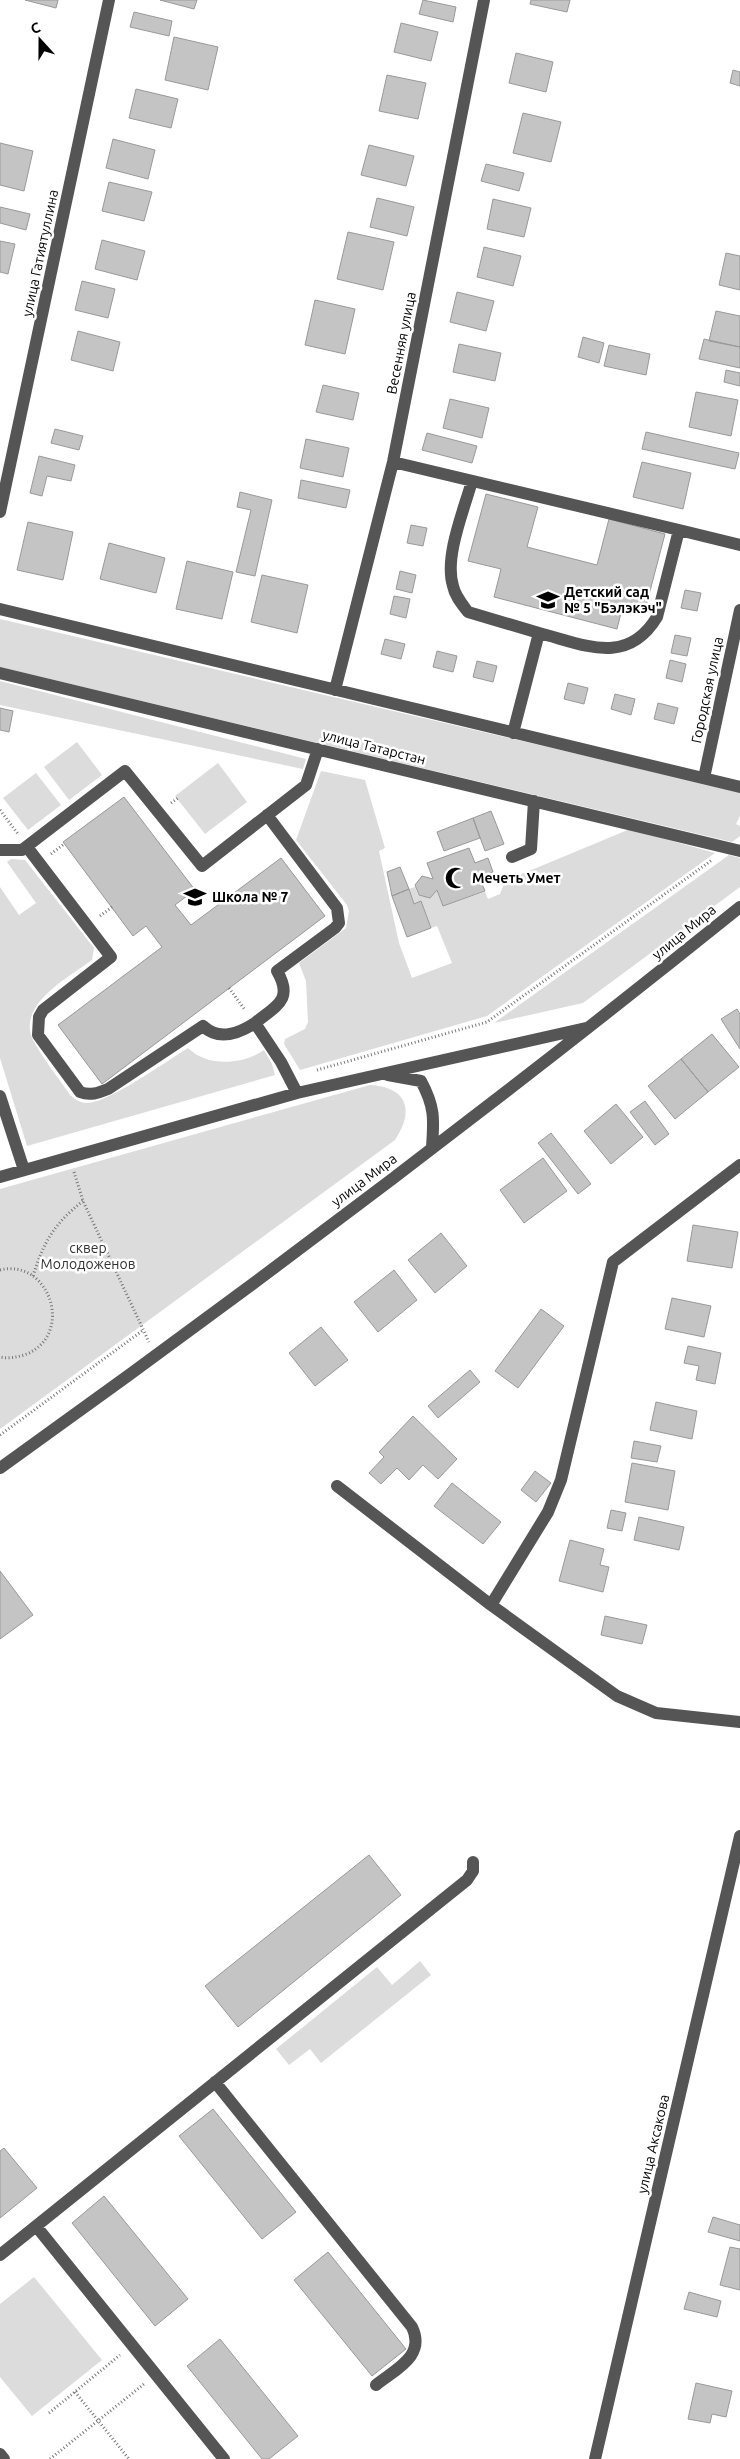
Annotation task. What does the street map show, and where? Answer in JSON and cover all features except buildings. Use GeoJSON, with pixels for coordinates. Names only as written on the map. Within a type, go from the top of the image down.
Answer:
{"type":"FeatureCollection","features":[{"type":"Feature","properties":{"kind":"street","name":"улица Гатиятуллина"},"geometry":{"type":"LineString","coordinates":[[0,512],[109,0]]}},
{"type":"Feature","properties":{"kind":"street","name":"Весенняя улица"},"geometry":{"type":"LineString","coordinates":[[335,690],[393,462],[484,0]]}},
{"type":"Feature","properties":{"kind":"street"},"geometry":{"type":"LineString","coordinates":[[393,462],[740,545]]}},
{"type":"Feature","properties":{"kind":"street"},"geometry":{"type":"LineString","coordinates":[[472,481],[452,552],[450,568],[453,586],[468,612],[538,633],[610,650],[637,639],[651,627],[657,617],[679,530]]}},
{"type":"Feature","properties":{"kind":"street"},"geometry":{"type":"LineString","coordinates":[[0,609],[740,786]]}},
{"type":"Feature","properties":{"kind":"street","name":"Городская улица"},"geometry":{"type":"LineString","coordinates":[[704,778],[740,610]]}},
{"type":"Feature","properties":{"kind":"street"},"geometry":{"type":"LineString","coordinates":[[513,733],[538,633]]}},
{"type":"Feature","properties":{"kind":"street","name":"улица Татарстан"},"geometry":{"type":"LineString","coordinates":[[0,673],[734,850]]}},
{"type":"Feature","properties":{"kind":"street"},"geometry":{"type":"LineString","coordinates":[[0,850],[22,850],[27,847],[125,771],[202,866],[306,785],[318,749]]}},
{"type":"Feature","properties":{"kind":"street"},"geometry":{"type":"LineString","coordinates":[[512,857],[531,849],[534,801]]}},
{"type":"Feature","properties":{"kind":"street"},"geometry":{"type":"LineString","coordinates":[[27,847],[111,957],[43,1010],[39,1018],[38,1035],[80,1092],[86,1095],[96,1094],[108,1090],[203,1026],[209,1032],[222,1036],[243,1031],[255,1023],[280,1002],[285,995],[284,984],[276,971],[335,928],[339,916],[337,908],[267,815]]}},
{"type":"Feature","properties":{"kind":"street","name":"улица Мира"},"geometry":{"type":"LineString","coordinates":[[0,1468],[156,1356],[591,1027],[740,907]]}},
{"type":"Feature","properties":{"kind":"street"},"geometry":{"type":"LineString","coordinates":[[255,1023],[281,1062],[297,1093]]}},
{"type":"Feature","properties":{"kind":"street"},"geometry":{"type":"LineString","coordinates":[[0,1177],[297,1093],[591,1027]]}},
{"type":"Feature","properties":{"kind":"street"},"geometry":{"type":"LineString","coordinates":[[383,1074],[421,1081],[431,1100],[434,1120],[432,1147]]}},
{"type":"Feature","properties":{"kind":"street"},"geometry":{"type":"LineString","coordinates":[[0,1096],[24,1170]]}},
{"type":"Feature","properties":{"kind":"street"},"geometry":{"type":"LineString","coordinates":[[490,1605],[548,1512],[561,1480],[613,1262],[740,1165]]}},
{"type":"Feature","properties":{"kind":"street"},"geometry":{"type":"LineString","coordinates":[[337,1486],[490,1605],[580,1672],[617,1696],[656,1713],[740,1722]]}},
{"type":"Feature","properties":{"kind":"street","name":"улица Аксакова"},"geometry":{"type":"LineString","coordinates":[[595,2459],[740,1836]]}},
{"type":"Feature","properties":{"kind":"street"},"geometry":{"type":"LineString","coordinates":[[0,2255],[467,1880],[473,1872],[473,1862]]}},
{"type":"Feature","properties":{"kind":"street"},"geometry":{"type":"LineString","coordinates":[[215,2082],[412,2327],[416,2335],[416,2347],[412,2356],[376,2385]]}},
{"type":"Feature","properties":{"kind":"street"},"geometry":{"type":"LineString","coordinates":[[36,2226],[224,2459]]}},
{"type":"Feature","properties":{"kind":"street"},"geometry":{"type":"LineString","coordinates":[[0,2454],[4,2459]]}},
{"type":"Feature","properties":{"kind":"path"},"geometry":{"type":"LineString","coordinates":[[0,810],[27,847]]}},
{"type":"Feature","properties":{"kind":"path"},"geometry":{"type":"LineString","coordinates":[[289,1078],[487,1022],[734,850]]}},
{"type":"Feature","properties":{"kind":"path"},"geometry":{"type":"LineString","coordinates":[[229,988],[255,1023]]}},
{"type":"Feature","properties":{"kind":"path"},"geometry":{"type":"LineString","coordinates":[[69,1157],[83,1201],[142,1331],[156,1356]]}},
{"type":"Feature","properties":{"kind":"path"},"geometry":{"type":"LineString","coordinates":[[33,1276],[48,1236],[83,1201]]}},
{"type":"Feature","properties":{"kind":"path"},"geometry":{"type":"LineString","coordinates":[[0,1270],[19,1270],[33,1276],[44,1286],[51,1299],[53,1314],[51,1329],[43,1342],[32,1351],[19,1357],[0,1357]]}},
{"type":"Feature","properties":{"kind":"path"},"geometry":{"type":"LineString","coordinates":[[0,1435],[142,1331]]}},
{"type":"Feature","properties":{"kind":"path"},"geometry":{"type":"LineString","coordinates":[[49,2413],[133,2345]]}},
{"type":"Feature","properties":{"kind":"path"},"geometry":{"type":"LineString","coordinates":[[50,2459],[156,2374]]}},
{"type":"Feature","properties":{"kind":"path"},"geometry":{"type":"LineString","coordinates":[[75,2392],[129,2459]]}},
{"type":"Feature","properties":{"kind":"green space"},"geometry":{"type":"Polygon","coordinates":[[[0,619],[740,792],[740,816],[736,824],[740,826],[740,836],[732,842],[0,667],[0,619]]]}},
{"type":"Feature","properties":{"kind":"green space"},"geometry":{"type":"Polygon","coordinates":[[[0,681],[306,759],[303,769],[0,705],[0,681]]]}},
{"type":"Feature","properties":{"kind":"green space"},"geometry":{"type":"Polygon","coordinates":[[[77,742],[102,775],[69,800],[44,767],[77,742]]]}},
{"type":"Feature","properties":{"kind":"green space"},"geometry":{"type":"Polygon","coordinates":[[[218,763],[247,802],[205,834],[175,796],[218,763]]]}},
{"type":"Feature","properties":{"kind":"green space"},"geometry":{"type":"Polygon","coordinates":[[[321,771],[365,780],[385,848],[379,851],[399,943],[412,978],[452,963],[437,926],[431,928],[421,901],[414,904],[409,889],[415,887],[418,895],[430,898],[437,890],[443,906],[485,892],[488,899],[500,894],[505,881],[630,829],[715,853],[487,1016],[300,1070],[284,1044],[285,1039],[305,1029],[308,1022],[306,981],[299,963],[346,928],[349,911],[347,905],[296,840],[321,771]]]}},
{"type":"Feature","properties":{"kind":"green space"},"geometry":{"type":"Polygon","coordinates":[[[36,773],[61,805],[28,830],[3,798],[36,773]]]}},
{"type":"Feature","properties":{"kind":"green space"},"geometry":{"type":"Polygon","coordinates":[[[729,855],[740,858],[740,887],[583,1003],[494,1023],[729,855]]]}},
{"type":"Feature","properties":{"kind":"green space"},"geometry":{"type":"Polygon","coordinates":[[[11,859],[25,860],[94,948],[92,960],[59,984],[38,1004],[32,1015],[30,1027],[37,1047],[72,1097],[80,1102],[88,1103],[110,1096],[188,1048],[205,1058],[225,1062],[246,1059],[264,1050],[272,1064],[275,1075],[27,1146],[0,1058],[0,887],[19,915],[36,903],[7,862],[11,859]]]}},
{"type":"Feature","properties":{"kind":"green space","name":"сквер Молодоженов"},"geometry":{"type":"Polygon","coordinates":[[[370,1085],[392,1090],[404,1102],[406,1110],[405,1119],[395,1140],[0,1429],[0,1189],[370,1085]]]}},
{"type":"Feature","properties":{"kind":"green space"},"geometry":{"type":"Polygon","coordinates":[[[420,1961],[431,1975],[321,2063],[310,2049],[289,2065],[276,2049],[377,1967],[392,1985],[420,1961]]]}},
{"type":"Feature","properties":{"kind":"green space"},"geometry":{"type":"Polygon","coordinates":[[[34,2277],[102,2360],[32,2416],[0,2377],[0,2304],[34,2277]]]}},
{"type":"Feature","properties":{"kind":"place","name":"Детский сад № 5 \"Бэлэкэч\""},"geometry":{"type":"Point","coordinates":[548,600]}},
{"type":"Feature","properties":{"kind":"place","name":"Мечеть Умет"},"geometry":{"type":"Point","coordinates":[456,878]}},
{"type":"Feature","properties":{"kind":"place","name":"Школа № 7"},"geometry":{"type":"Point","coordinates":[195,897]}}]}
